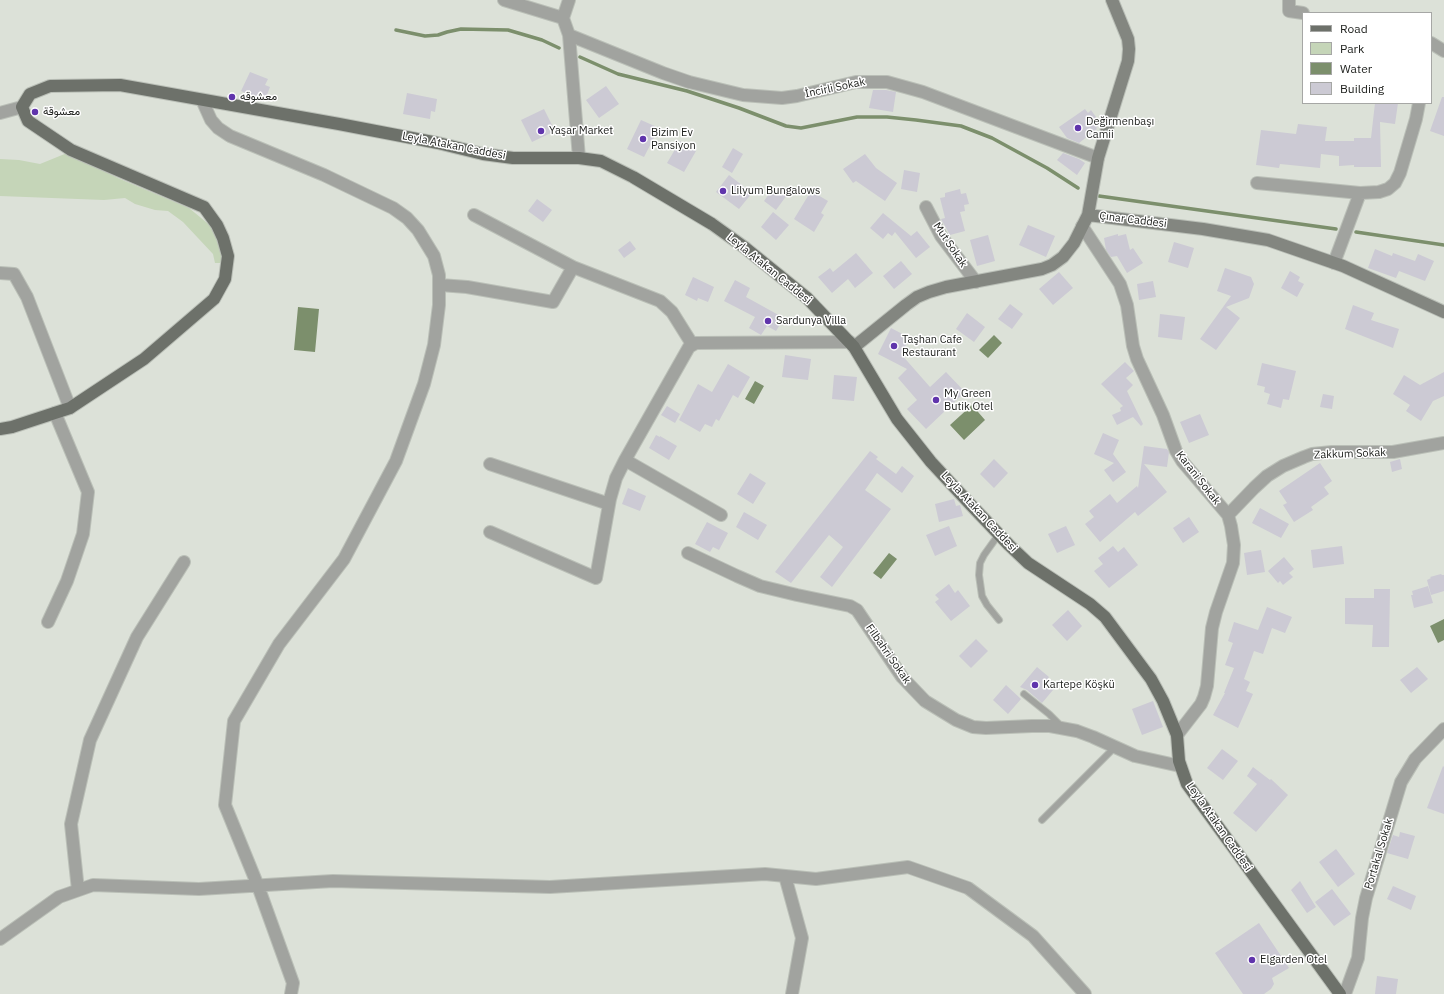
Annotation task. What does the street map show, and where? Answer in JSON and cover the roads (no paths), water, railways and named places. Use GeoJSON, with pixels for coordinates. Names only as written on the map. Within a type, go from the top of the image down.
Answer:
{"type":"FeatureCollection","features":[{"type":"Feature","properties":{"kind":"main road","name":"Leyla Atakan Caddesi"},"geometry":{"type":"LineString","coordinates":[[22,106],[30,94],[50,86],[120,85],[339,124],[438,143],[483,154],[514,158],[579,158],[601,161],[611,165],[673,200],[712,224],[744,247],[790,284],[829,320],[852,344],[897,419],[931,462],[1028,563],[1090,604],[1104,618],[1151,679],[1163,701],[1177,735],[1180,766],[1197,799],[1340,994]]}},
{"type":"Feature","properties":{"kind":"main road"},"geometry":{"type":"LineString","coordinates":[[0,429],[12,427],[70,408],[144,359],[214,299],[225,279],[228,256],[223,238],[217,225],[204,207],[71,150],[28,121],[22,106]]}},
{"type":"Feature","properties":{"kind":"street"},"geometry":{"type":"LineString","coordinates":[[504,0],[563,18]]}},
{"type":"Feature","properties":{"kind":"street"},"geometry":{"type":"LineString","coordinates":[[569,0],[563,18],[569,35],[579,158]]}},
{"type":"Feature","properties":{"kind":"street"},"geometry":{"type":"LineString","coordinates":[[1088,215],[1098,158],[1128,61],[1128,39],[1112,0]]}},
{"type":"Feature","properties":{"kind":"street"},"geometry":{"type":"LineString","coordinates":[[1289,6],[1302,12]]}},
{"type":"Feature","properties":{"kind":"street","name":"İncirli Sokak"},"geometry":{"type":"LineString","coordinates":[[569,35],[663,73],[689,82],[742,95],[782,98],[797,96],[856,82],[886,82],[917,90],[1098,158]]}},
{"type":"Feature","properties":{"kind":"street"},"geometry":{"type":"LineString","coordinates":[[1432,44],[1444,51]]}},
{"type":"Feature","properties":{"kind":"street"},"geometry":{"type":"LineString","coordinates":[[202,100],[211,120],[218,128],[230,136],[324,175],[372,197],[393,208],[407,218],[418,230],[434,256],[440,285],[434,345],[424,384],[396,461],[344,559],[279,644],[234,721],[225,805],[258,886],[292,982],[291,994]]}},
{"type":"Feature","properties":{"kind":"street"},"geometry":{"type":"LineString","coordinates":[[1257,183],[1360,193],[1379,192],[1388,189],[1395,183],[1400,173],[1416,119],[1419,104]]}},
{"type":"Feature","properties":{"kind":"street"},"geometry":{"type":"LineString","coordinates":[[0,113],[22,106]]}},
{"type":"Feature","properties":{"kind":"street"},"geometry":{"type":"LineString","coordinates":[[1334,263],[1360,193]]}},
{"type":"Feature","properties":{"kind":"street","name":"Mut Sokak"},"geometry":{"type":"LineString","coordinates":[[926,207],[941,236],[976,282]]}},
{"type":"Feature","properties":{"kind":"street"},"geometry":{"type":"LineString","coordinates":[[474,215],[573,266],[660,301],[672,312],[692,344]]}},
{"type":"Feature","properties":{"kind":"street","name":"Çınar Caddesi"},"geometry":{"type":"LineString","coordinates":[[852,344],[917,297],[939,288],[1032,272],[1052,265],[1063,257],[1070,248],[1088,215],[1145,221],[1238,234],[1268,240],[1334,263],[1389,286],[1444,312]]}},
{"type":"Feature","properties":{"kind":"street","name":"Karani Sokak"},"geometry":{"type":"LineString","coordinates":[[1082,226],[1120,284],[1127,305],[1133,346],[1137,359],[1163,415],[1176,451],[1182,462],[1228,515],[1233,536],[1233,563],[1212,628],[1207,686],[1201,704],[1177,735]]}},
{"type":"Feature","properties":{"kind":"street"},"geometry":{"type":"LineString","coordinates":[[440,285],[466,287],[553,302],[573,266]]}},
{"type":"Feature","properties":{"kind":"street"},"geometry":{"type":"LineString","coordinates":[[0,273],[14,274],[27,297],[70,408]]}},
{"type":"Feature","properties":{"kind":"street"},"geometry":{"type":"LineString","coordinates":[[490,532],[596,578],[609,504],[616,478],[692,344],[852,344]]}},
{"type":"Feature","properties":{"kind":"street"},"geometry":{"type":"LineString","coordinates":[[48,622],[67,581],[83,534],[88,492],[55,413]]}},
{"type":"Feature","properties":{"kind":"street","name":"Zakkum Sokak"},"geometry":{"type":"LineString","coordinates":[[1228,515],[1267,476],[1283,466],[1312,454],[1332,452],[1393,452],[1444,443]]}},
{"type":"Feature","properties":{"kind":"street"},"geometry":{"type":"LineString","coordinates":[[625,460],[721,515]]}},
{"type":"Feature","properties":{"kind":"street"},"geometry":{"type":"LineString","coordinates":[[490,464],[609,504]]}},
{"type":"Feature","properties":{"kind":"street","name":"Filbahri Sokak"},"geometry":{"type":"LineString","coordinates":[[688,553],[760,586],[850,606],[857,610],[902,677],[925,702],[956,720],[973,727],[1050,726],[1077,731],[1135,756],[1180,766]]}},
{"type":"Feature","properties":{"kind":"street"},"geometry":{"type":"LineString","coordinates":[[78,890],[71,824],[90,740],[137,637],[184,562]]}},
{"type":"Feature","properties":{"kind":"street","name":"Portakal Sokak"},"geometry":{"type":"LineString","coordinates":[[1345,994],[1358,958],[1362,918],[1366,898],[1400,782],[1415,759],[1444,729]]}},
{"type":"Feature","properties":{"kind":"street"},"geometry":{"type":"LineString","coordinates":[[0,939],[59,897],[93,885],[199,889],[333,881],[550,887],[765,874],[816,879],[908,867],[968,888],[1033,936],[1085,994]]}},
{"type":"Feature","properties":{"kind":"street"},"geometry":{"type":"LineString","coordinates":[[785,876],[802,938],[792,994]]}},
{"type":"Feature","properties":{"kind":"lane"},"geometry":{"type":"LineString","coordinates":[[998,620],[982,596],[979,575],[980,563],[999,534]]}},
{"type":"Feature","properties":{"kind":"lane"},"geometry":{"type":"LineString","coordinates":[[1024,694],[1049,714],[1064,729]]}},
{"type":"Feature","properties":{"kind":"lane"},"geometry":{"type":"LineString","coordinates":[[1042,820],[1115,747]]}},
{"type":"Feature","properties":{"kind":"water"},"geometry":{"type":"Polygon","coordinates":[[[298,307],[319,309],[315,352],[294,350],[298,307]]]}},
{"type":"Feature","properties":{"kind":"water"},"geometry":{"type":"Polygon","coordinates":[[[994,335],[1002,343],[988,358],[979,350],[994,335]]]}},
{"type":"Feature","properties":{"kind":"water"},"geometry":{"type":"Polygon","coordinates":[[[755,381],[764,386],[754,404],[745,399],[755,381]]]}},
{"type":"Feature","properties":{"kind":"water"},"geometry":{"type":"Polygon","coordinates":[[[972,405],[985,420],[964,440],[950,425],[972,405]]]}},
{"type":"Feature","properties":{"kind":"water"},"geometry":{"type":"Polygon","coordinates":[[[889,553],[897,559],[881,579],[873,573],[889,553]]]}},
{"type":"Feature","properties":{"kind":"water"},"geometry":{"type":"Polygon","coordinates":[[[1444,619],[1444,640],[1438,643],[1430,626],[1444,619]]]}},
{"type":"Feature","properties":{"kind":"waterway"},"geometry":{"type":"LineString","coordinates":[[396,30],[425,36],[438,35],[461,29],[508,30],[542,40],[559,48]]}},
{"type":"Feature","properties":{"kind":"waterway"},"geometry":{"type":"LineString","coordinates":[[580,57],[618,74],[687,91],[739,108],[786,126],[801,128],[857,117],[887,117],[961,126],[992,138],[1047,168],[1078,188]]}},
{"type":"Feature","properties":{"kind":"waterway"},"geometry":{"type":"LineString","coordinates":[[1099,196],[1336,229]]}},
{"type":"Feature","properties":{"kind":"waterway"},"geometry":{"type":"LineString","coordinates":[[1356,232],[1444,245]]}},
{"type":"Feature","properties":{"kind":"place","name":"معشوقه"},"geometry":{"type":"Point","coordinates":[232,97]}},
{"type":"Feature","properties":{"kind":"place","name":"معشوقة"},"geometry":{"type":"Point","coordinates":[35,112]}},
{"type":"Feature","properties":{"kind":"place","name":"Değirmenbaşı Camii"},"geometry":{"type":"Point","coordinates":[1078,128]}},
{"type":"Feature","properties":{"kind":"place","name":"Yaşar Market"},"geometry":{"type":"Point","coordinates":[541,131]}},
{"type":"Feature","properties":{"kind":"place","name":"Bizim Ev Pansiyon"},"geometry":{"type":"Point","coordinates":[643,139]}},
{"type":"Feature","properties":{"kind":"place","name":"Lilyum Bungalows"},"geometry":{"type":"Point","coordinates":[723,191]}},
{"type":"Feature","properties":{"kind":"place","name":"Sardunya Villa"},"geometry":{"type":"Point","coordinates":[768,321]}},
{"type":"Feature","properties":{"kind":"place","name":"Taşhan Cafe Restaurant"},"geometry":{"type":"Point","coordinates":[894,346]}},
{"type":"Feature","properties":{"kind":"place","name":"My Green Butik Otel"},"geometry":{"type":"Point","coordinates":[936,400]}},
{"type":"Feature","properties":{"kind":"place","name":"Kartepe Köşkü"},"geometry":{"type":"Point","coordinates":[1035,685]}},
{"type":"Feature","properties":{"kind":"place","name":"Elgarden Otel"},"geometry":{"type":"Point","coordinates":[1252,960]}}]}
